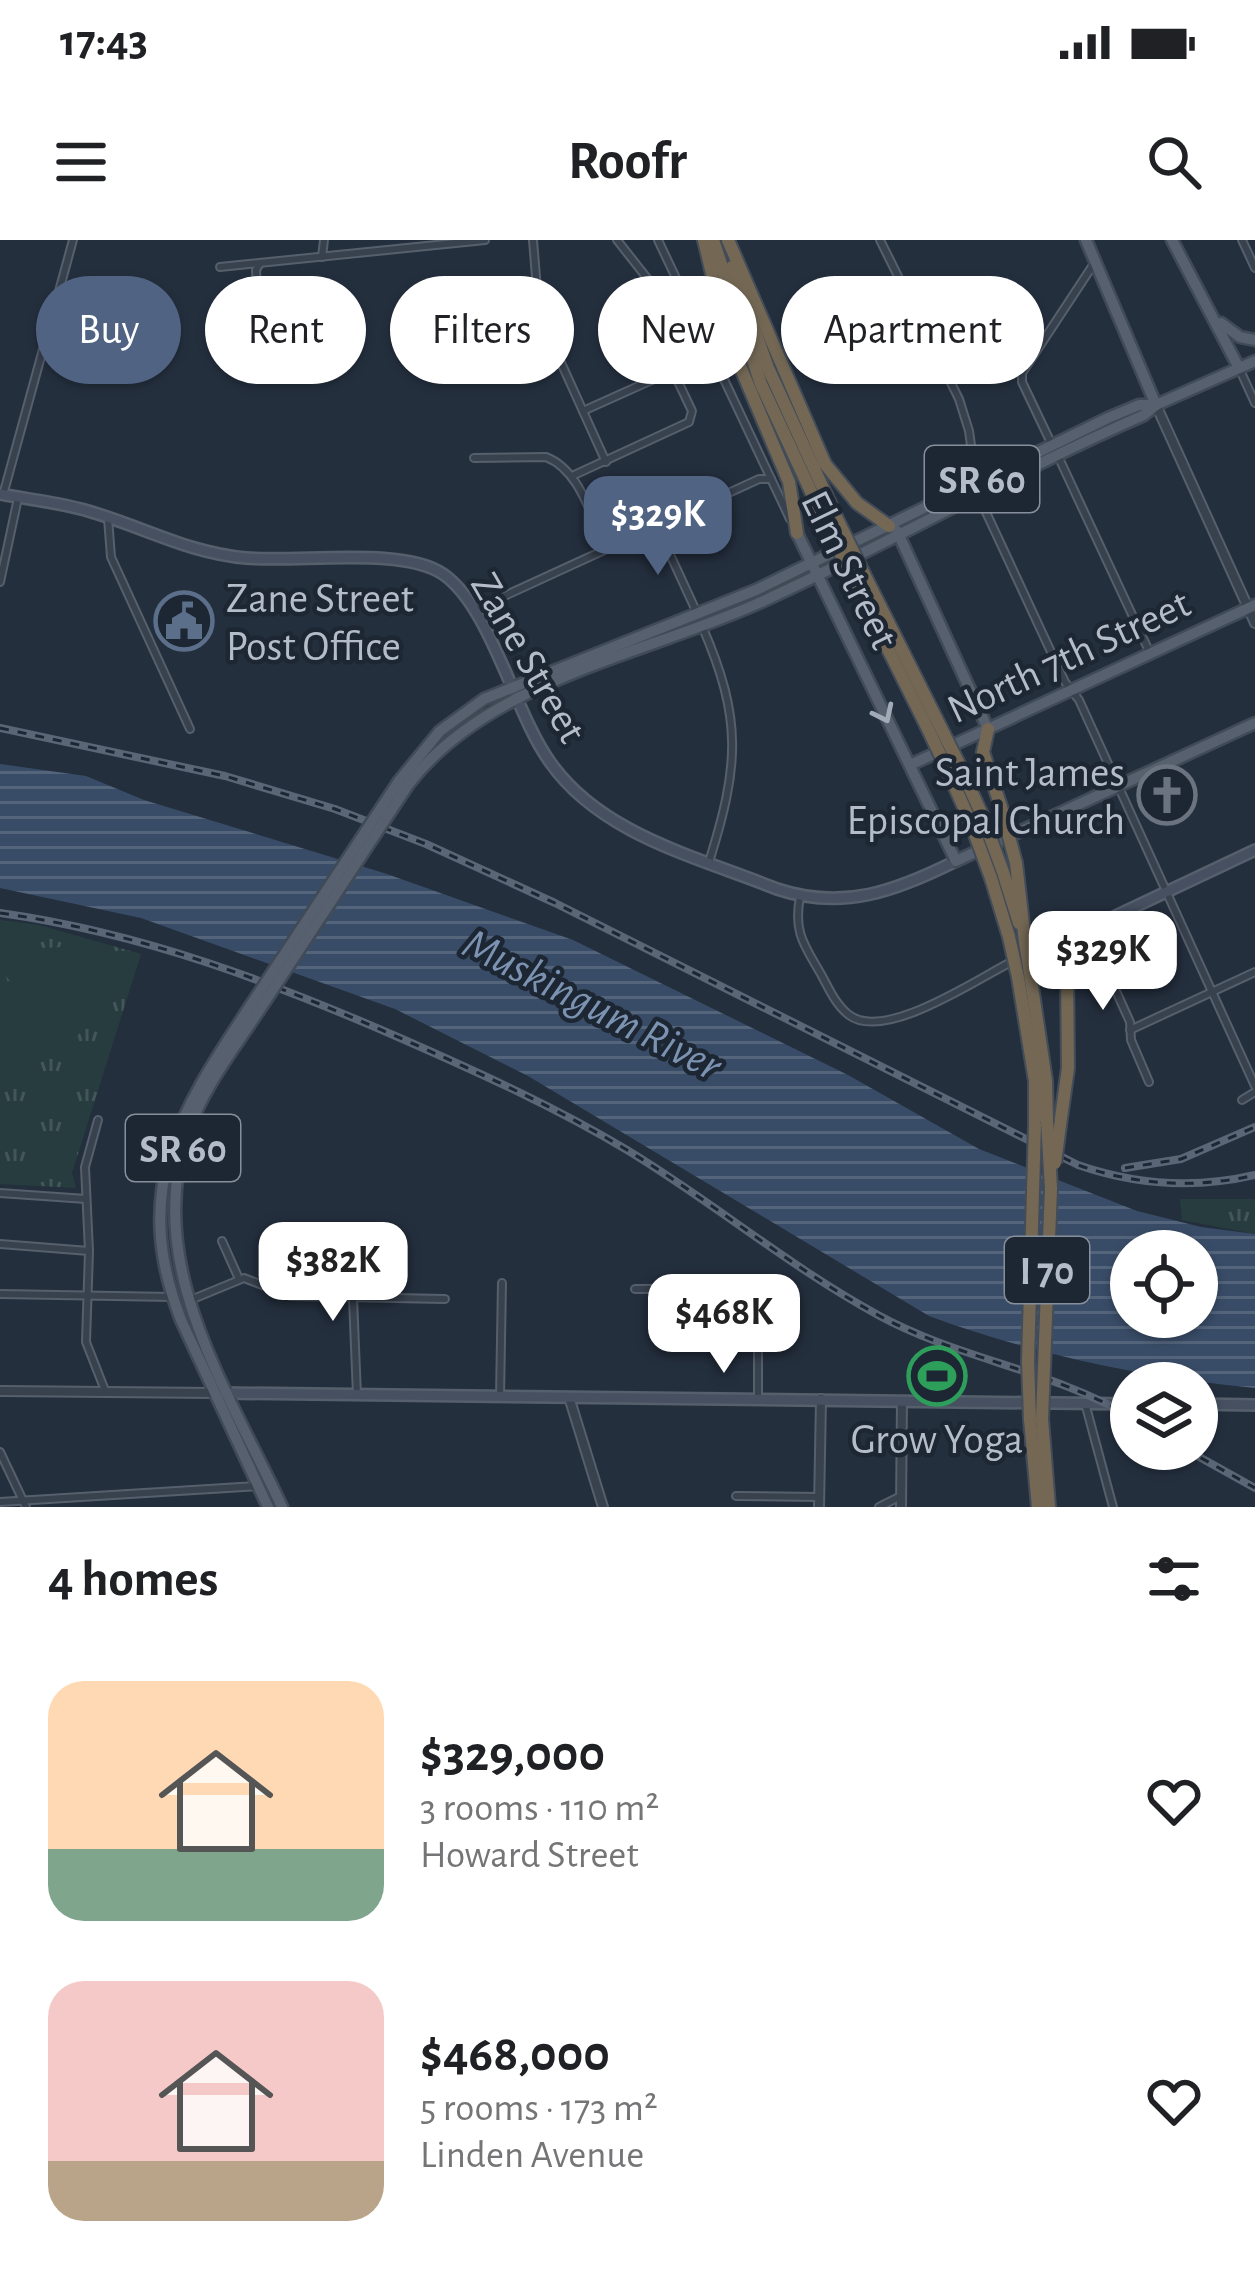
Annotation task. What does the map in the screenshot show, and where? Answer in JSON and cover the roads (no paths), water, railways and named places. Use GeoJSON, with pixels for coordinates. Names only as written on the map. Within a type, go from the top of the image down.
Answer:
{"type":"FeatureCollection","features":[{"type":"Feature","properties":{"kind":"highway","name":"I 70"},"geometry":{"type":"LineString","coordinates":[[709,240],[761,384],[952,765],[1025,941],[1035,1081],[1047,1123],[1052,1188],[1036,1419],[1038,1507]]}},
{"type":"Feature","properties":{"kind":"highway"},"geometry":{"type":"LineString","coordinates":[[709,240],[726,333],[789,482],[797,533]]}},
{"type":"Feature","properties":{"kind":"highway","name":"I 70"},"geometry":{"type":"LineString","coordinates":[[728,240],[747,314],[832,523]]}},
{"type":"Feature","properties":{"kind":"highway"},"geometry":{"type":"LineString","coordinates":[[728,240],[826,464],[857,503],[895,529]]}},
{"type":"Feature","properties":{"kind":"highway"},"geometry":{"type":"LineString","coordinates":[[988,728],[983,752],[1016,863],[1025,941]]}},
{"type":"Feature","properties":{"kind":"highway","name":"I 70"},"geometry":{"type":"LineString","coordinates":[[997,875],[1010,937],[1024,975]]}},
{"type":"Feature","properties":{"kind":"highway"},"geometry":{"type":"LineString","coordinates":[[1047,1123],[1069,1048],[1067,969],[1088,929]]}},
{"type":"Feature","properties":{"kind":"highway"},"geometry":{"type":"LineString","coordinates":[[1076,946],[1098,950]]}},
{"type":"Feature","properties":{"kind":"highway","name":"I 70"},"geometry":{"type":"LineString","coordinates":[[1047,1123],[1028,1360],[1048,1507]]}},
{"type":"Feature","properties":{"kind":"main road"},"geometry":{"type":"LineString","coordinates":[[1086,240],[1156,405],[1255,361]]}},
{"type":"Feature","properties":{"kind":"main road"},"geometry":{"type":"LineString","coordinates":[[1172,240],[1239,368]]}},
{"type":"Feature","properties":{"kind":"main road"},"geometry":{"type":"LineString","coordinates":[[1213,316],[1232,332],[1255,340]]}},
{"type":"Feature","properties":{"kind":"main road","name":"SR 60"},"geometry":{"type":"LineString","coordinates":[[268,1507],[172,1297],[161,1214],[168,1156],[191,1098],[424,747],[453,721],[814,569],[1054,450],[1144,415],[1156,405]]}},
{"type":"Feature","properties":{"kind":"main road","name":"Zane Street"},"geometry":{"type":"LineString","coordinates":[[1,495],[108,518],[213,554],[299,561],[414,561],[448,577],[474,610],[550,764],[588,803],[632,830],[800,897]]}},
{"type":"Feature","properties":{"kind":"main road"},"geometry":{"type":"LineString","coordinates":[[895,529],[988,728]]}},
{"type":"Feature","properties":{"kind":"main road","name":"Elm Street"},"geometry":{"type":"LineString","coordinates":[[797,533],[956,861]]}},
{"type":"Feature","properties":{"kind":"main road","name":"North 7th Street"},"geometry":{"type":"LineString","coordinates":[[910,765],[1251,606]]}},
{"type":"Feature","properties":{"kind":"main road"},"geometry":{"type":"LineString","coordinates":[[800,897],[845,900],[878,894],[1255,723]]}},
{"type":"Feature","properties":{"kind":"main road"},"geometry":{"type":"LineString","coordinates":[[1088,929],[1255,850]]}},
{"type":"Feature","properties":{"kind":"main road","name":"SR 60"},"geometry":{"type":"LineString","coordinates":[[253,1010],[207,1090],[181,1155],[174,1228],[188,1301],[282,1507]]}},
{"type":"Feature","properties":{"kind":"main road"},"geometry":{"type":"LineString","coordinates":[[214,1393],[1110,1404]]}},
{"type":"Feature","properties":{"kind":"main road"},"geometry":{"type":"LineString","coordinates":[[1218,1404],[1255,1405]]}},
{"type":"Feature","properties":{"kind":"street"},"geometry":{"type":"LineString","coordinates":[[1,495],[73,240]]}},
{"type":"Feature","properties":{"kind":"street"},"geometry":{"type":"LineString","coordinates":[[322,256],[324,240]]}},
{"type":"Feature","properties":{"kind":"street"},"geometry":{"type":"LineString","coordinates":[[220,267],[485,240]]}},
{"type":"Feature","properties":{"kind":"street"},"geometry":{"type":"LineString","coordinates":[[533,240],[539,314],[606,462]]}},
{"type":"Feature","properties":{"kind":"street"},"geometry":{"type":"LineString","coordinates":[[616,240],[645,276]]}},
{"type":"Feature","properties":{"kind":"street","name":"Elm Street"},"geometry":{"type":"LineString","coordinates":[[658,240],[675,276]]}},
{"type":"Feature","properties":{"kind":"street"},"geometry":{"type":"LineString","coordinates":[[880,240],[959,399],[969,431],[976,489],[1255,1089],[1242,1100]]}},
{"type":"Feature","properties":{"kind":"street"},"geometry":{"type":"LineString","coordinates":[[1242,240],[1255,268]]}},
{"type":"Feature","properties":{"kind":"street"},"geometry":{"type":"LineString","coordinates":[[1095,262],[1022,373],[1022,382],[1150,654]]}},
{"type":"Feature","properties":{"kind":"street"},"geometry":{"type":"LineString","coordinates":[[256,276],[260,263]]}},
{"type":"Feature","properties":{"kind":"street"},"geometry":{"type":"LineString","coordinates":[[1239,368],[1255,403]]}},
{"type":"Feature","properties":{"kind":"street"},"geometry":{"type":"LineString","coordinates":[[583,411],[643,384]]}},
{"type":"Feature","properties":{"kind":"street"},"geometry":{"type":"LineString","coordinates":[[572,476],[689,422],[692,411],[679,384]]}},
{"type":"Feature","properties":{"kind":"street","name":"Elm Street"},"geometry":{"type":"LineString","coordinates":[[727,384],[797,533]]}},
{"type":"Feature","properties":{"kind":"street"},"geometry":{"type":"LineString","coordinates":[[1156,405],[1255,623]]}},
{"type":"Feature","properties":{"kind":"street"},"geometry":{"type":"LineString","coordinates":[[474,458],[546,457],[572,476],[606,548]]}},
{"type":"Feature","properties":{"kind":"street"},"geometry":{"type":"LineString","coordinates":[[474,610],[656,524],[759,479],[771,479]]}},
{"type":"Feature","properties":{"kind":"street"},"geometry":{"type":"LineString","coordinates":[[0,582],[18,498]]}},
{"type":"Feature","properties":{"kind":"street"},"geometry":{"type":"LineString","coordinates":[[108,518],[111,557],[190,729]]}},
{"type":"Feature","properties":{"kind":"street"},"geometry":{"type":"LineString","coordinates":[[656,524],[724,680],[734,743],[730,791],[710,862]]}},
{"type":"Feature","properties":{"kind":"street"},"geometry":{"type":"LineString","coordinates":[[800,897],[799,934],[839,1005],[857,1020],[887,1023],[1072,932],[1088,929],[1149,1082]]}},
{"type":"Feature","properties":{"kind":"street"},"geometry":{"type":"LineString","coordinates":[[1130,1030],[1255,972]]}},
{"type":"Feature","properties":{"kind":"street"},"geometry":{"type":"LineString","coordinates":[[98,1120],[86,1167],[86,1297],[89,1356],[106,1393]]}},
{"type":"Feature","properties":{"kind":"street"},"geometry":{"type":"LineString","coordinates":[[0,1193],[86,1199]]}},
{"type":"Feature","properties":{"kind":"street"},"geometry":{"type":"LineString","coordinates":[[222,1241],[239,1279]]}},
{"type":"Feature","properties":{"kind":"street"},"geometry":{"type":"LineString","coordinates":[[0,1244],[89,1251]]}},
{"type":"Feature","properties":{"kind":"street"},"geometry":{"type":"LineString","coordinates":[[351,1250],[356,1395]]}},
{"type":"Feature","properties":{"kind":"street"},"geometry":{"type":"LineString","coordinates":[[188,1301],[239,1279],[291,1296],[446,1299]]}},
{"type":"Feature","properties":{"kind":"street"},"geometry":{"type":"LineString","coordinates":[[500,1396],[502,1283]]}},
{"type":"Feature","properties":{"kind":"street"},"geometry":{"type":"LineString","coordinates":[[635,1289],[758,1288],[758,1399]]}},
{"type":"Feature","properties":{"kind":"street"},"geometry":{"type":"LineString","coordinates":[[0,1294],[172,1297]]}},
{"type":"Feature","properties":{"kind":"street"},"geometry":{"type":"LineString","coordinates":[[0,1391],[214,1393]]}},
{"type":"Feature","properties":{"kind":"street"},"geometry":{"type":"LineString","coordinates":[[569,1397],[603,1507]]}},
{"type":"Feature","properties":{"kind":"street"},"geometry":{"type":"LineString","coordinates":[[736,1496],[819,1502],[821,1399]]}},
{"type":"Feature","properties":{"kind":"street"},"geometry":{"type":"LineString","coordinates":[[879,1507],[901,1502],[902,1401]]}},
{"type":"Feature","properties":{"kind":"street"},"geometry":{"type":"LineString","coordinates":[[1085,1403],[1113,1507]]}},
{"type":"Feature","properties":{"kind":"street"},"geometry":{"type":"LineString","coordinates":[[0,1452],[24,1504]]}},
{"type":"Feature","properties":{"kind":"street"},"geometry":{"type":"LineString","coordinates":[[0,1502],[258,1486]]}},
{"type":"Feature","properties":{"kind":"water","name":"Muskingum River"},"geometry":{"type":"Polygon","coordinates":[[[0,764],[86,776],[144,800],[387,874],[573,940],[848,1075],[979,1149],[1137,1211],[1255,1234],[1255,1388],[1218,1384],[1218,1362],[1110,1362],[1110,1366],[1009,1342],[929,1316],[528,1076],[395,1009],[141,918],[0,888],[0,764]]]}},
{"type":"Feature","properties":{"kind":"railway"},"geometry":{"type":"LineString","coordinates":[[0,728],[225,776],[335,809],[426,844],[555,903],[1078,1165],[1166,1183],[1255,1175]]}},
{"type":"Feature","properties":{"kind":"railway"},"geometry":{"type":"LineString","coordinates":[[0,913],[105,933],[208,963],[435,1053],[627,1150],[878,1315],[1110,1406]]}},
{"type":"Feature","properties":{"kind":"railway"},"geometry":{"type":"LineString","coordinates":[[1125,1168],[1181,1159],[1255,1127]]}},
{"type":"Feature","properties":{"kind":"railway"},"geometry":{"type":"LineString","coordinates":[[1218,1467],[1255,1488]]}},
{"type":"Feature","properties":{"kind":"place","name":"Zane Street Post Office"},"geometry":{"type":"Point","coordinates":[184,621]}},
{"type":"Feature","properties":{"kind":"place","name":"Saint James Episcopal Church"},"geometry":{"type":"Point","coordinates":[1167,795]}},
{"type":"Feature","properties":{"kind":"place","name":"Grow Yoga"},"geometry":{"type":"Point","coordinates":[937,1376]}}]}
